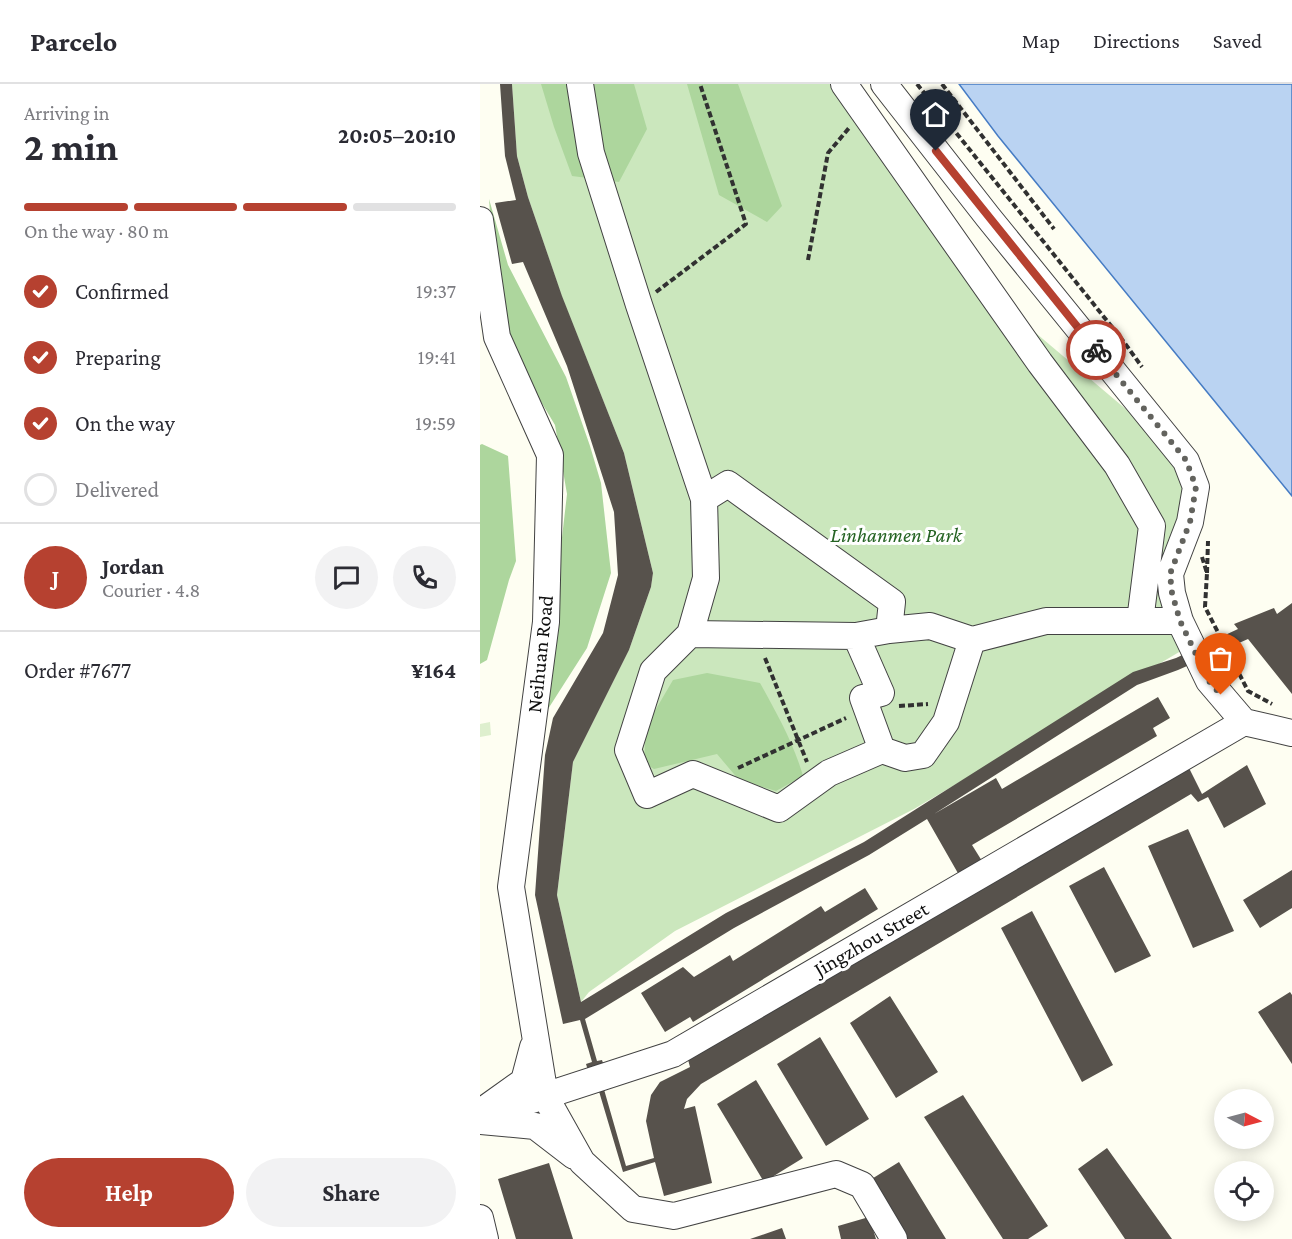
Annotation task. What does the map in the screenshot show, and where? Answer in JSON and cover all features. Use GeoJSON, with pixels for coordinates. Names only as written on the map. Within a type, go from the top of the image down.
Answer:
{"type":"FeatureCollection","features":[{"type":"Feature","properties":{"kind":"street"},"geometry":{"type":"LineString","coordinates":[[580,84],[591,153],[704,499],[706,578],[690,634],[653,671],[628,750],[646,795],[693,774],[779,809],[829,773],[882,750],[905,758],[923,755],[946,722],[972,640]]}},
{"type":"Feature","properties":{"kind":"street"},"geometry":{"type":"LineString","coordinates":[[844,84],[1040,363],[1117,465],[1152,526],[1140,621]]}},
{"type":"Feature","properties":{"kind":"street"},"geometry":{"type":"LineString","coordinates":[[884,84],[988,218],[1186,460],[1196,487],[1190,522],[1170,574],[1172,593],[1180,621],[1209,681],[1244,722],[1292,733]]}},
{"type":"Feature","properties":{"kind":"street","name":"Neihuan Road"},"geometry":{"type":"LineString","coordinates":[[480,220],[497,337],[550,455],[546,622],[511,887],[545,1096],[582,1162]]}},
{"type":"Feature","properties":{"kind":"street"},"geometry":{"type":"LineString","coordinates":[[704,499],[728,483],[892,602],[889,630]]}},
{"type":"Feature","properties":{"kind":"street"},"geometry":{"type":"LineString","coordinates":[[690,634],[856,636],[889,630],[930,627],[972,640],[1046,621],[1180,621]]}},
{"type":"Feature","properties":{"kind":"street"},"geometry":{"type":"LineString","coordinates":[[856,636],[881,693],[863,698],[882,750]]}},
{"type":"Feature","properties":{"kind":"street","name":"Jingzhou Street"},"geometry":{"type":"LineString","coordinates":[[480,1117],[672,1054],[1244,722]]}},
{"type":"Feature","properties":{"kind":"street"},"geometry":{"type":"LineString","coordinates":[[480,1117],[524,1081],[535,1038]]}},
{"type":"Feature","properties":{"kind":"street"},"geometry":{"type":"LineString","coordinates":[[480,1117],[535,1126],[582,1162],[633,1209],[674,1216],[836,1174],[862,1185],[894,1239]]}},
{"type":"Feature","properties":{"kind":"street"},"geometry":{"type":"LineString","coordinates":[[480,1218],[485,1239]]}},
{"type":"Feature","properties":{"kind":"path"},"geometry":{"type":"LineString","coordinates":[[639,305],[746,224],[700,84]]}},
{"type":"Feature","properties":{"kind":"path"},"geometry":{"type":"LineString","coordinates":[[942,84],[1054,229]]}},
{"type":"Feature","properties":{"kind":"path"},"geometry":{"type":"LineString","coordinates":[[808,260],[828,153],[863,111]]}},
{"type":"Feature","properties":{"kind":"path"},"geometry":{"type":"LineString","coordinates":[[1190,522],[1207,573],[1205,607],[1248,691],[1274,705]]}},
{"type":"Feature","properties":{"kind":"path"},"geometry":{"type":"LineString","coordinates":[[756,635],[816,783]]}},
{"type":"Feature","properties":{"kind":"path"},"geometry":{"type":"LineString","coordinates":[[710,781],[867,709],[953,703]]}},
{"type":"Feature","properties":{"kind":"green space","name":"Linhanmen Park"},"geometry":{"type":"Polygon","coordinates":[[[512,84],[832,84],[959,268],[1186,460],[1196,487],[1170,574],[1191,645],[914,809],[675,931],[589,992],[581,1002],[557,895],[573,762],[629,650],[651,587],[653,573],[624,453],[562,297],[528,197],[517,156],[512,84]]]}},
{"type":"Feature","properties":{"kind":"green space"},"geometry":{"type":"Polygon","coordinates":[[[541,84],[634,84],[647,129],[619,182],[572,176],[541,84]]]}},
{"type":"Feature","properties":{"kind":"green space"},"geometry":{"type":"Polygon","coordinates":[[[687,84],[738,84],[782,206],[767,222],[719,195],[687,84]]]}},
{"type":"Feature","properties":{"kind":"green space"},"geometry":{"type":"Polygon","coordinates":[[[489,199],[508,265],[566,377],[590,446],[601,483],[611,573],[587,648],[541,720],[567,494],[555,425],[513,355],[498,319],[489,199]]]}},
{"type":"Feature","properties":{"kind":"green space"},"geometry":{"type":"Polygon","coordinates":[[[480,445],[508,456],[516,561],[487,660],[480,664],[480,445]]]}},
{"type":"Feature","properties":{"kind":"green space"},"geometry":{"type":"Polygon","coordinates":[[[707,673],[760,683],[790,740],[803,776],[776,791],[739,780],[717,754],[654,769],[644,763],[646,726],[673,680],[707,673]]]}},
{"type":"Feature","properties":{"kind":"green space"},"geometry":{"type":"Polygon","coordinates":[[[490,722],[491,735],[480,737],[480,724],[490,722]]]}},
{"type":"Feature","properties":{"kind":"water"},"geometry":{"type":"Polygon","coordinates":[[[959,84],[1292,84],[1292,496],[998,136],[959,84]]]}},
{"type":"Feature","properties":{"kind":"building"},"geometry":{"type":"Polygon","coordinates":[[[500,84],[512,84],[517,156],[528,197],[562,296],[624,453],[653,573],[651,587],[629,650],[573,762],[557,895],[581,1002],[726,913],[864,842],[1133,672],[1176,658],[1238,629],[1234,624],[1274,608],[1277,614],[1292,603],[1292,694],[1248,639],[1178,670],[1137,685],[934,814],[996,778],[1002,789],[1158,697],[1170,718],[1153,728],[1157,736],[972,845],[982,861],[959,875],[927,819],[869,855],[734,928],[585,1019],[597,1061],[602,1060],[610,1084],[603,1086],[626,1166],[654,1158],[646,1121],[651,1095],[660,1082],[690,1067],[687,1056],[1188,766],[1202,794],[1247,765],[1266,804],[1224,828],[1208,797],[1198,802],[1191,794],[701,1084],[687,1099],[684,1109],[695,1106],[712,1183],[664,1196],[655,1162],[623,1172],[598,1088],[594,1090],[586,1064],[592,1062],[580,1020],[563,1024],[535,895],[545,755],[553,718],[603,633],[618,575],[614,512],[567,366],[523,262],[512,264],[495,203],[516,200],[505,156],[500,84]]]}},
{"type":"Feature","properties":{"kind":"building"},"geometry":{"type":"Polygon","coordinates":[[[1188,829],[1234,931],[1193,948],[1148,846],[1188,829]]]}},
{"type":"Feature","properties":{"kind":"building"},"geometry":{"type":"Polygon","coordinates":[[[1104,867],[1151,956],[1115,973],[1069,886],[1104,867]]]}},
{"type":"Feature","properties":{"kind":"building"},"geometry":{"type":"Polygon","coordinates":[[[1292,870],[1292,908],[1260,928],[1243,900],[1292,870]]]}},
{"type":"Feature","properties":{"kind":"building"},"geometry":{"type":"Polygon","coordinates":[[[865,888],[878,909],[693,1022],[690,1017],[665,1032],[641,993],[683,967],[694,977],[730,955],[733,961],[821,906],[825,912],[865,888]]]}},
{"type":"Feature","properties":{"kind":"building"},"geometry":{"type":"Polygon","coordinates":[[[1032,911],[1113,1065],[1082,1082],[1001,928],[1032,911]]]}},
{"type":"Feature","properties":{"kind":"building"},"geometry":{"type":"Polygon","coordinates":[[[1290,992],[1292,995],[1292,1064],[1258,1012],[1290,992]]]}},
{"type":"Feature","properties":{"kind":"building"},"geometry":{"type":"Polygon","coordinates":[[[890,996],[938,1072],[896,1098],[850,1023],[890,996]]]}},
{"type":"Feature","properties":{"kind":"building"},"geometry":{"type":"Polygon","coordinates":[[[820,1037],[869,1119],[826,1146],[777,1064],[820,1037]]]}},
{"type":"Feature","properties":{"kind":"building"},"geometry":{"type":"Polygon","coordinates":[[[756,1080],[803,1158],[764,1182],[717,1104],[756,1080]]]}},
{"type":"Feature","properties":{"kind":"building"},"geometry":{"type":"Polygon","coordinates":[[[963,1095],[1048,1226],[1028,1239],[1003,1239],[924,1117],[963,1095]]]}},
{"type":"Feature","properties":{"kind":"building"},"geometry":{"type":"Polygon","coordinates":[[[1107,1148],[1172,1239],[1125,1239],[1078,1169],[1107,1148]]]}},
{"type":"Feature","properties":{"kind":"building"},"geometry":{"type":"Polygon","coordinates":[[[899,1162],[946,1239],[894,1239],[862,1185],[899,1162]]]}},
{"type":"Feature","properties":{"kind":"building"},"geometry":{"type":"Polygon","coordinates":[[[549,1163],[573,1239],[516,1239],[498,1179],[549,1163]]]}},
{"type":"Feature","properties":{"kind":"building"},"geometry":{"type":"Polygon","coordinates":[[[869,1217],[876,1239],[841,1239],[838,1226],[869,1217]]]}},
{"type":"Feature","properties":{"kind":"building"},"geometry":{"type":"Polygon","coordinates":[[[782,1228],[786,1239],[750,1239],[782,1228]]]}},
{"type":"Feature","properties":{"kind":"way so far"},"geometry":{"type":"LineString","coordinates":[[1096,350],[1186,460],[1196,487],[1190,522],[1170,574],[1172,593],[1180,621],[1209,681],[1221,695]]}},
{"type":"Feature","properties":{"kind":"route"},"geometry":{"type":"LineString","coordinates":[[936,151],[1096,350]]}}]}
